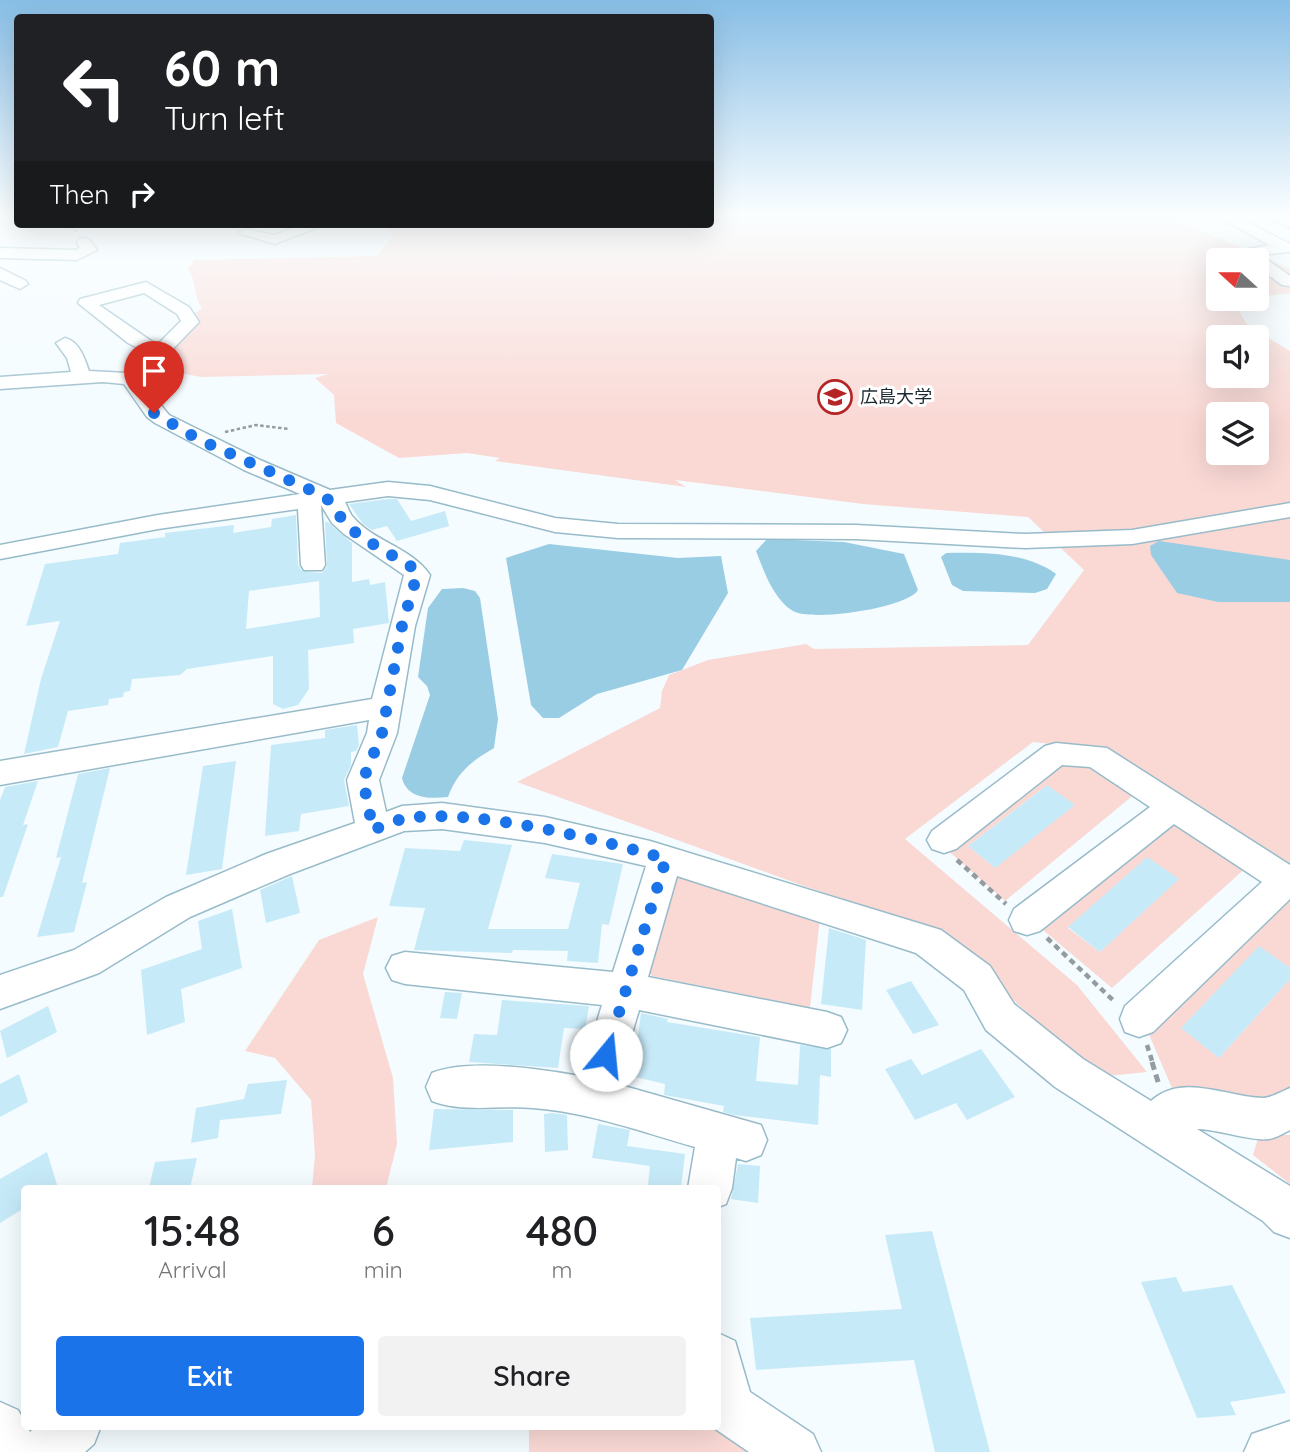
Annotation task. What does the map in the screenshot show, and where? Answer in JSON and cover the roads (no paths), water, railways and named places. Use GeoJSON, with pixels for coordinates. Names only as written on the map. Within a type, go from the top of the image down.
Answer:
{"type":"FeatureCollection","features":[{"type":"Feature","properties":{"kind":"street"},"geometry":{"type":"LineString","coordinates":[[97,284],[112,295]]}},
{"type":"Feature","properties":{"kind":"street"},"geometry":{"type":"LineString","coordinates":[[0,383],[82,378],[130,379],[155,364],[159,353],[190,322],[183,311],[141,284]]}},
{"type":"Feature","properties":{"kind":"street"},"geometry":{"type":"LineString","coordinates":[[146,287],[86,303],[134,339],[159,353]]}},
{"type":"Feature","properties":{"kind":"street"},"geometry":{"type":"LineString","coordinates":[[65,343],[76,358],[82,378]]}},
{"type":"Feature","properties":{"kind":"street"},"geometry":{"type":"LineString","coordinates":[[130,379],[154,413],[195,437],[336,506],[340,518],[352,529],[412,567],[417,575],[402,626],[382,733],[363,780],[373,830]]}},
{"type":"Feature","properties":{"kind":"street"},"geometry":{"type":"LineString","coordinates":[[0,552],[317,497],[388,489],[430,493],[555,525],[618,531],[856,532],[1025,541],[1132,537],[1290,510]]}},
{"type":"Feature","properties":{"kind":"street"},"geometry":{"type":"LineString","coordinates":[[313,565],[317,497]]}},
{"type":"Feature","properties":{"kind":"street"},"geometry":{"type":"LineString","coordinates":[[0,774],[385,707]]}},
{"type":"Feature","properties":{"kind":"street"},"geometry":{"type":"LineString","coordinates":[[944,840],[1056,754],[1096,756],[1288,882],[1139,1019]]}},
{"type":"Feature","properties":{"kind":"street"},"geometry":{"type":"LineString","coordinates":[[1027,920],[1173,807]]}},
{"type":"Feature","properties":{"kind":"street"},"geometry":{"type":"LineString","coordinates":[[0,992],[86,962],[190,902],[278,864],[402,819],[442,816],[545,830],[666,859],[928,941],[977,978],[1000,1017],[1069,1073],[1161,1120],[1279,1205],[1290,1216]]}},
{"type":"Feature","properties":{"kind":"street"},"geometry":{"type":"LineString","coordinates":[[593,1098],[666,859]]}},
{"type":"Feature","properties":{"kind":"street"},"geometry":{"type":"LineString","coordinates":[[405,968],[626,990],[827,1030]]}},
{"type":"Feature","properties":{"kind":"street"},"geometry":{"type":"LineString","coordinates":[[446,1087],[534,1088],[593,1098],[732,1136],[711,1185]]}},
{"type":"Feature","properties":{"kind":"street"},"geometry":{"type":"LineString","coordinates":[[1161,1120],[1173,1109],[1215,1109],[1268,1119],[1290,1108]]}},
{"type":"Feature","properties":{"kind":"street"},"geometry":{"type":"LineString","coordinates":[[721,1386],[723,1405],[795,1452]]}},
{"type":"Feature","properties":{"kind":"street"},"geometry":{"type":"LineString","coordinates":[[0,1428],[12,1452]]}},
{"type":"Feature","properties":{"kind":"street"},"geometry":{"type":"LineString","coordinates":[[46,1452],[71,1430]]}},
{"type":"Feature","properties":{"kind":"street"},"geometry":{"type":"LineString","coordinates":[[1270,1452],[1290,1447]]}},
{"type":"Feature","properties":{"kind":"water"},"geometry":{"type":"Polygon","coordinates":[[[767,539],[844,542],[904,554],[918,590],[911,597],[897,602],[859,611],[819,615],[793,611],[775,592],[756,551],[767,539]]]}},
{"type":"Feature","properties":{"kind":"water"},"geometry":{"type":"Polygon","coordinates":[[[1159,541],[1290,560],[1290,602],[1218,602],[1177,593],[1151,555],[1150,546],[1159,541]]]}},
{"type":"Feature","properties":{"kind":"water"},"geometry":{"type":"Polygon","coordinates":[[[549,544],[678,558],[721,556],[728,593],[682,670],[597,694],[559,718],[543,718],[531,705],[506,558],[549,544]]]}},
{"type":"Feature","properties":{"kind":"water"},"geometry":{"type":"Polygon","coordinates":[[[946,553],[989,553],[1018,557],[1056,574],[1047,589],[1035,593],[963,591],[952,585],[941,557],[946,553]]]}},
{"type":"Feature","properties":{"kind":"water"},"geometry":{"type":"Polygon","coordinates":[[[463,588],[475,591],[480,598],[498,719],[494,748],[466,768],[448,797],[420,796],[409,790],[402,778],[430,695],[427,686],[418,677],[428,608],[442,589],[463,588]]]}},
{"type":"Feature","properties":{"kind":"place","name":"広島大学"},"geometry":{"type":"Point","coordinates":[835,397]}}]}
